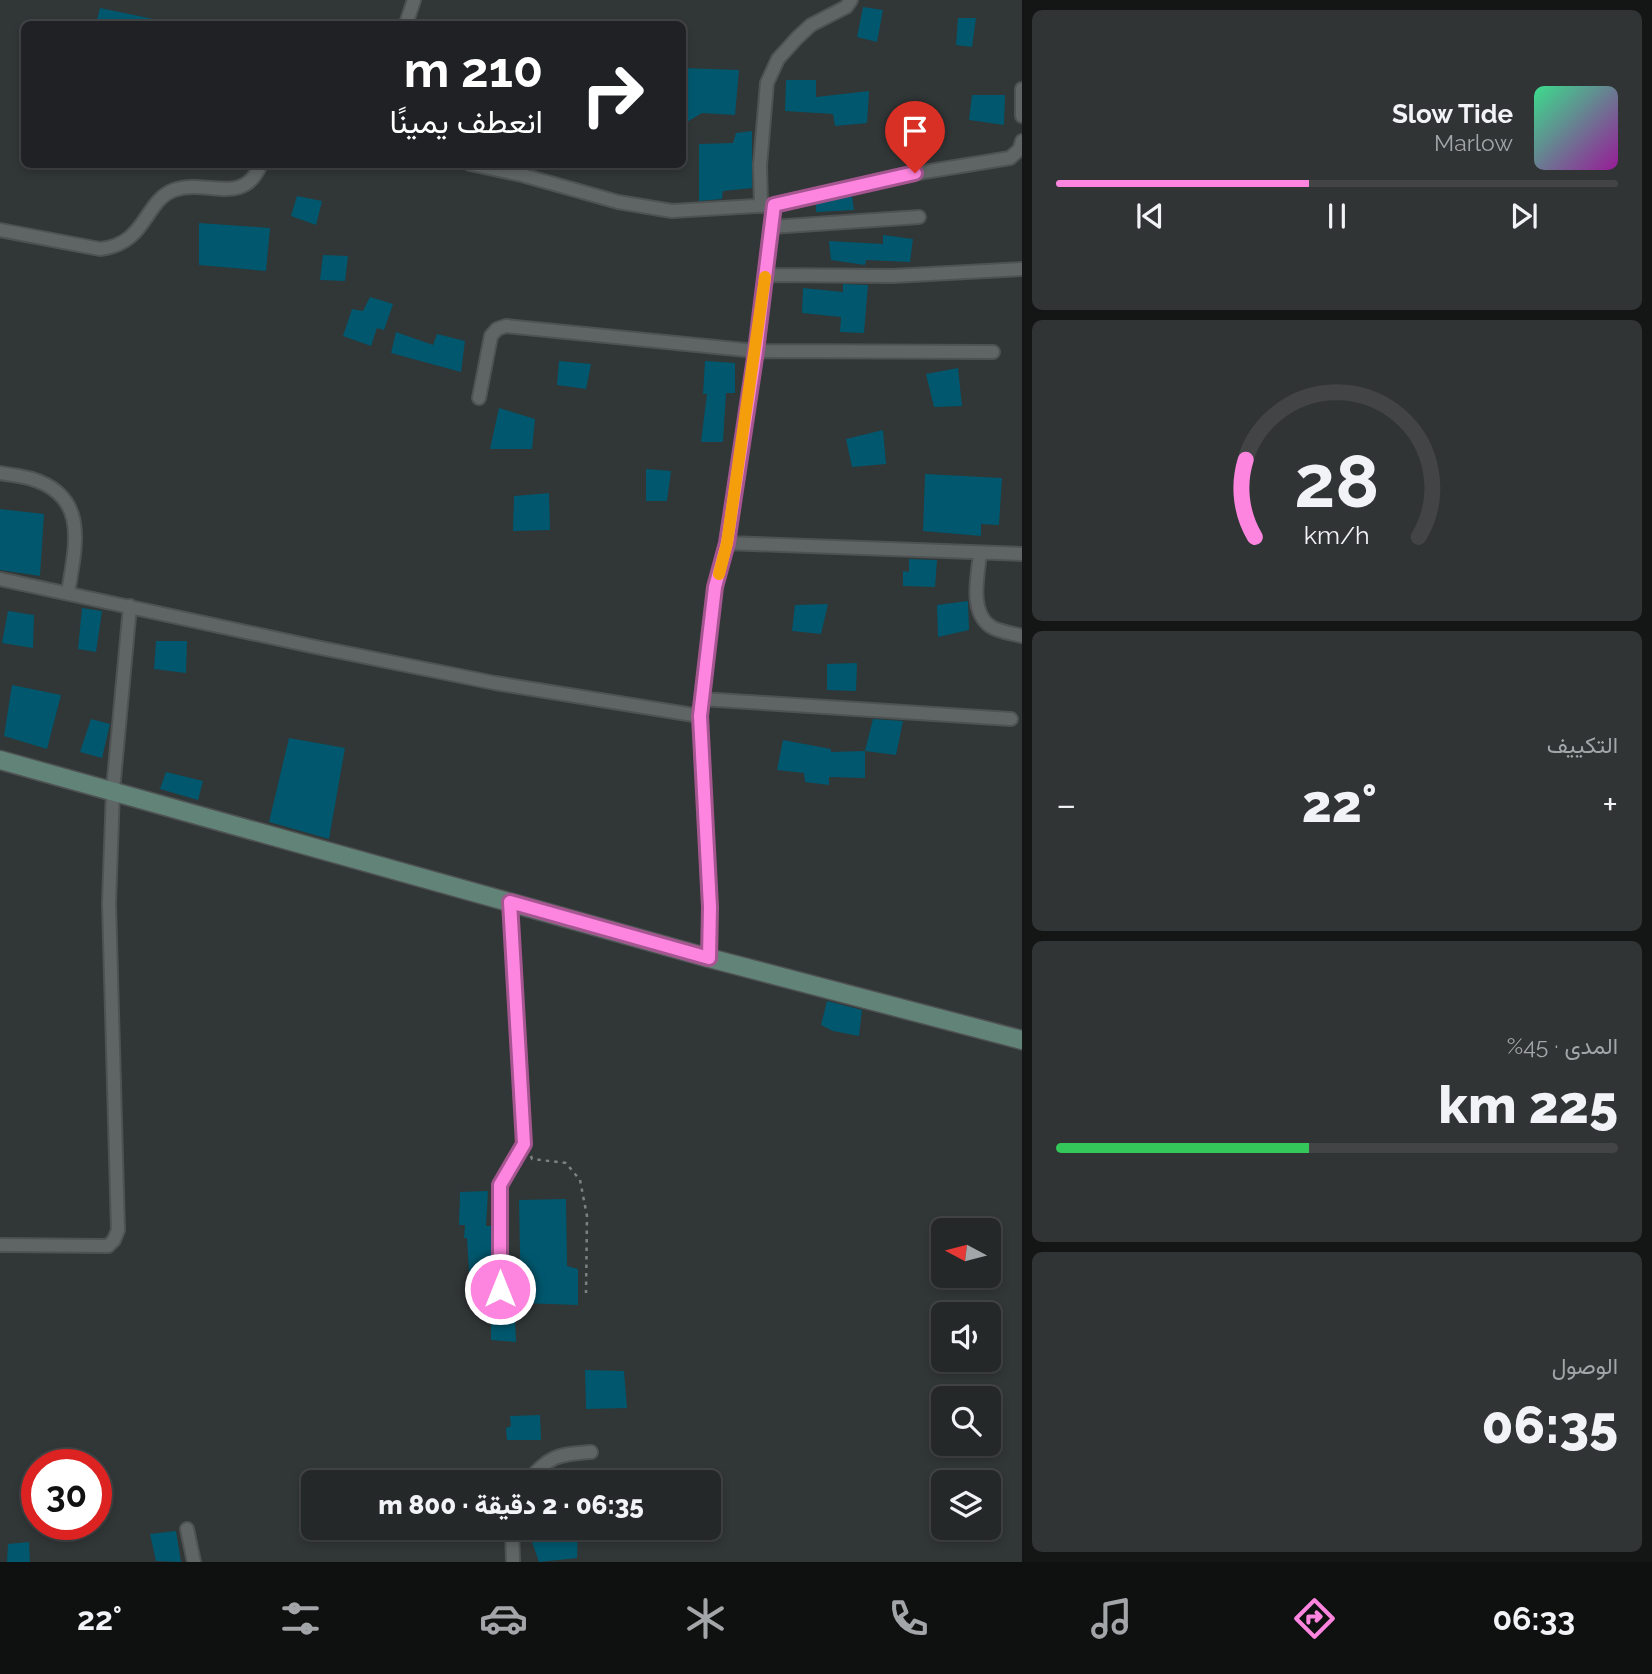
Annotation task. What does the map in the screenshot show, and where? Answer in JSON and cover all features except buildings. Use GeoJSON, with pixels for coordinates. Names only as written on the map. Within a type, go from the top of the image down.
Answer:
{"type":"FeatureCollection","features":[{"type":"Feature","properties":{"kind":"street"},"geometry":{"type":"LineString","coordinates":[[407,21],[414,0]]}},
{"type":"Feature","properties":{"kind":"street"},"geometry":{"type":"LineString","coordinates":[[709,958],[710,907],[700,716],[715,587],[727,543],[756,351],[771,228],[761,140],[768,83],[779,59],[811,24],[846,7],[851,0]]}},
{"type":"Feature","properties":{"kind":"street"},"geometry":{"type":"LineString","coordinates":[[1022,89],[1022,116]]}},
{"type":"Feature","properties":{"kind":"street"},"geometry":{"type":"LineString","coordinates":[[489,168],[641,207],[672,211],[768,206],[892,177],[1010,158],[1020,149],[1022,141]]}},
{"type":"Feature","properties":{"kind":"street"},"geometry":{"type":"LineString","coordinates":[[0,230],[100,249],[115,247],[138,230],[165,195],[185,188],[234,189],[251,182],[259,168]]}},
{"type":"Feature","properties":{"kind":"street"},"geometry":{"type":"LineString","coordinates":[[771,228],[919,217]]}},
{"type":"Feature","properties":{"kind":"street"},"geometry":{"type":"LineString","coordinates":[[765,275],[893,276],[1022,269]]}},
{"type":"Feature","properties":{"kind":"street"},"geometry":{"type":"LineString","coordinates":[[479,398],[491,336],[497,329],[506,326],[756,351],[993,352]]}},
{"type":"Feature","properties":{"kind":"street"},"geometry":{"type":"LineString","coordinates":[[0,473],[32,479],[56,489],[72,509],[76,543],[68,593]]}},
{"type":"Feature","properties":{"kind":"street"},"geometry":{"type":"LineString","coordinates":[[727,543],[1022,554]]}},
{"type":"Feature","properties":{"kind":"street"},"geometry":{"type":"LineString","coordinates":[[980,553],[977,594],[980,612],[993,628],[1022,636]]}},
{"type":"Feature","properties":{"kind":"street"},"geometry":{"type":"LineString","coordinates":[[0,579],[495,683],[700,716]]}},
{"type":"Feature","properties":{"kind":"street"},"geometry":{"type":"LineString","coordinates":[[0,1245],[108,1246],[118,1230],[109,903],[113,790],[130,606]]}},
{"type":"Feature","properties":{"kind":"street"},"geometry":{"type":"LineString","coordinates":[[702,699],[1011,719]]}},
{"type":"Feature","properties":{"kind":"street"},"geometry":{"type":"LineString","coordinates":[[0,760],[709,958],[1022,1040]]}},
{"type":"Feature","properties":{"kind":"street"},"geometry":{"type":"LineString","coordinates":[[500,1289],[500,1185],[524,1144],[510,902]]}},
{"type":"Feature","properties":{"kind":"street"},"geometry":{"type":"LineString","coordinates":[[537,1470],[557,1455],[591,1452]]}},
{"type":"Feature","properties":{"kind":"street"},"geometry":{"type":"LineString","coordinates":[[187,1530],[194,1562]]}},
{"type":"Feature","properties":{"kind":"street"},"geometry":{"type":"LineString","coordinates":[[512,1540],[513,1562]]}},
{"type":"Feature","properties":{"kind":"path"},"geometry":{"type":"LineString","coordinates":[[524,1144],[532,1159],[566,1163],[580,1180],[587,1216],[586,1293]]}},
{"type":"Feature","properties":{"kind":"slow traffic"},"geometry":{"type":"LineString","coordinates":[[719,574],[727,543],[765,277]]}},
{"type":"Feature","properties":{"kind":"route"},"geometry":{"type":"LineString","coordinates":[[500,1289],[500,1185],[524,1144],[510,902],[709,958],[710,907],[700,716],[715,587],[727,543],[756,351],[774,205],[915,173]]}}]}
